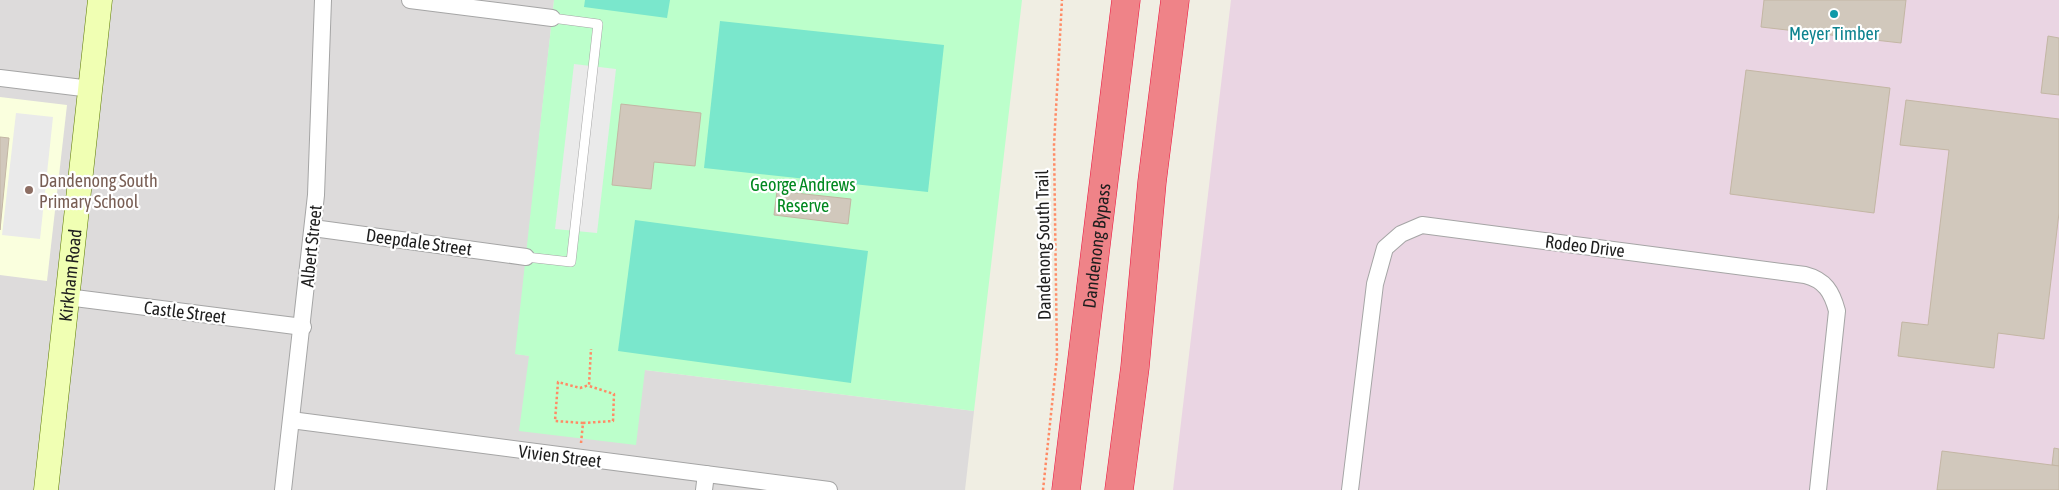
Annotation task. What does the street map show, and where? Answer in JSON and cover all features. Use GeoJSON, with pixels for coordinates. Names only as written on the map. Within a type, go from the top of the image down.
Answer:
{"type":"FeatureCollection","features":[{"type":"Feature","properties":{"kind":"highway","name":"Dandenong Bypass"},"geometry":{"type":"LineString","coordinates":[[1066,490],[1126,0]]}},
{"type":"Feature","properties":{"kind":"highway"},"geometry":{"type":"LineString","coordinates":[[1120,490],[1135,367],[1152,182],[1175,0]]}},
{"type":"Feature","properties":{"kind":"street","name":"Kirkham Road"},"geometry":{"type":"LineString","coordinates":[[46,490],[100,0]]}},
{"type":"Feature","properties":{"kind":"street","name":"Albert Street"},"geometry":{"type":"LineString","coordinates":[[283,490],[313,228],[319,142],[323,0]]}},
{"type":"Feature","properties":{"kind":"street"},"geometry":{"type":"LineString","coordinates":[[410,0],[552,18]]}},
{"type":"Feature","properties":{"kind":"street"},"geometry":{"type":"LineString","coordinates":[[0,78],[91,89]]}},
{"type":"Feature","properties":{"kind":"street","name":"Rodeo Drive"},"geometry":{"type":"LineString","coordinates":[[1350,490],[1376,284],[1385,248],[1401,234],[1422,226],[1805,275],[1824,283],[1833,298],[1837,311],[1818,490]]}},
{"type":"Feature","properties":{"kind":"street","name":"Deepdale Street"},"geometry":{"type":"LineString","coordinates":[[313,228],[526,257]]}},
{"type":"Feature","properties":{"kind":"street","name":"Castle Street"},"geometry":{"type":"LineString","coordinates":[[68,297],[303,327]]}},
{"type":"Feature","properties":{"kind":"street","name":"Vivien Street"},"geometry":{"type":"LineString","coordinates":[[291,420],[580,459],[705,482],[829,490]]}},
{"type":"Feature","properties":{"kind":"lane"},"geometry":{"type":"LineString","coordinates":[[526,257],[571,262],[595,52],[598,24],[552,18]]}},
{"type":"Feature","properties":{"kind":"path","name":"Dandenong South Trail"},"geometry":{"type":"LineString","coordinates":[[1043,490],[1057,357],[1054,144],[1062,0]]}},
{"type":"Feature","properties":{"kind":"path"},"geometry":{"type":"LineString","coordinates":[[589,385],[591,349]]}},
{"type":"Feature","properties":{"kind":"path"},"geometry":{"type":"LineString","coordinates":[[558,382],[580,388],[589,385],[614,394],[613,420],[583,423],[555,421],[556,387],[558,382]]}},
{"type":"Feature","properties":{"kind":"path"},"geometry":{"type":"LineString","coordinates":[[580,459],[583,423]]}},
{"type":"Feature","properties":{"kind":"shaded area"},"geometry":{"type":"Polygon","coordinates":[[[0,0],[554,0],[516,354],[974,411],[965,490],[0,490],[0,0]]]}},
{"type":"Feature","properties":{"kind":"shaded area"},"geometry":{"type":"Polygon","coordinates":[[[1231,0],[2059,0],[2059,490],[1173,490],[1231,0]]]}},
{"type":"Feature","properties":{"kind":"shaded area"},"geometry":{"type":"Polygon","coordinates":[[[574,64],[616,69],[597,233],[555,229],[574,64]]]}},
{"type":"Feature","properties":{"kind":"shaded area","name":"Dandenong South Primary School"},"geometry":{"type":"Polygon","coordinates":[[[0,97],[67,105],[47,281],[0,275],[0,97]]]}},
{"type":"Feature","properties":{"kind":"shaded area"},"geometry":{"type":"Polygon","coordinates":[[[16,113],[53,117],[40,239],[2,235],[16,113]]]}},
{"type":"Feature","properties":{"kind":"green space","name":"George Andrews Reserve"},"geometry":{"type":"Polygon","coordinates":[[[554,0],[1022,0],[974,411],[645,370],[636,445],[519,431],[529,356],[515,354],[554,0]]]}},
{"type":"Feature","properties":{"kind":"green space"},"geometry":{"type":"Polygon","coordinates":[[[585,0],[670,0],[667,18],[584,7],[585,0]]]}},
{"type":"Feature","properties":{"kind":"green space"},"geometry":{"type":"Polygon","coordinates":[[[720,21],[944,45],[928,192],[704,168],[720,21]]]}},
{"type":"Feature","properties":{"kind":"green space"},"geometry":{"type":"Polygon","coordinates":[[[635,220],[868,251],[851,383],[618,351],[635,220]]]}},
{"type":"Feature","properties":{"kind":"building","name":"Meyer Timber"},"geometry":{"type":"Polygon","coordinates":[[[1764,0],[1906,0],[1901,43],[1761,27],[1764,0]]]}},
{"type":"Feature","properties":{"kind":"building"},"geometry":{"type":"Polygon","coordinates":[[[2048,36],[2059,38],[2059,95],[2041,93],[2048,36]]]}},
{"type":"Feature","properties":{"kind":"building"},"geometry":{"type":"Polygon","coordinates":[[[1746,70],[1890,88],[1874,213],[1730,194],[1746,70]]]}},
{"type":"Feature","properties":{"kind":"building"},"geometry":{"type":"Polygon","coordinates":[[[1906,100],[2059,119],[2059,213],[2044,339],[1998,333],[1994,368],[1898,356],[1902,322],[1928,325],[1949,150],[1900,145],[1906,100]]]}},
{"type":"Feature","properties":{"kind":"building"},"geometry":{"type":"Polygon","coordinates":[[[621,104],[701,113],[695,166],[654,162],[651,189],[612,185],[621,104]]]}},
{"type":"Feature","properties":{"kind":"building"},"geometry":{"type":"Polygon","coordinates":[[[0,137],[9,138],[0,230],[0,137]]]}},
{"type":"Feature","properties":{"kind":"building"},"geometry":{"type":"Polygon","coordinates":[[[777,191],[851,199],[848,224],[774,215],[777,191]]]}},
{"type":"Feature","properties":{"kind":"building"},"geometry":{"type":"Polygon","coordinates":[[[2054,448],[2059,449],[2059,466],[2052,465],[2054,448]]]}},
{"type":"Feature","properties":{"kind":"building"},"geometry":{"type":"Polygon","coordinates":[[[1942,451],[2059,466],[2059,490],[1937,490],[1942,451]]]}},
{"type":"Feature","properties":{"kind":"place","name":"Meyer Timber"},"geometry":{"type":"Point","coordinates":[1834,14]}},
{"type":"Feature","properties":{"kind":"place","name":"Dandenong South Primary School"},"geometry":{"type":"Point","coordinates":[29,190]}}]}
